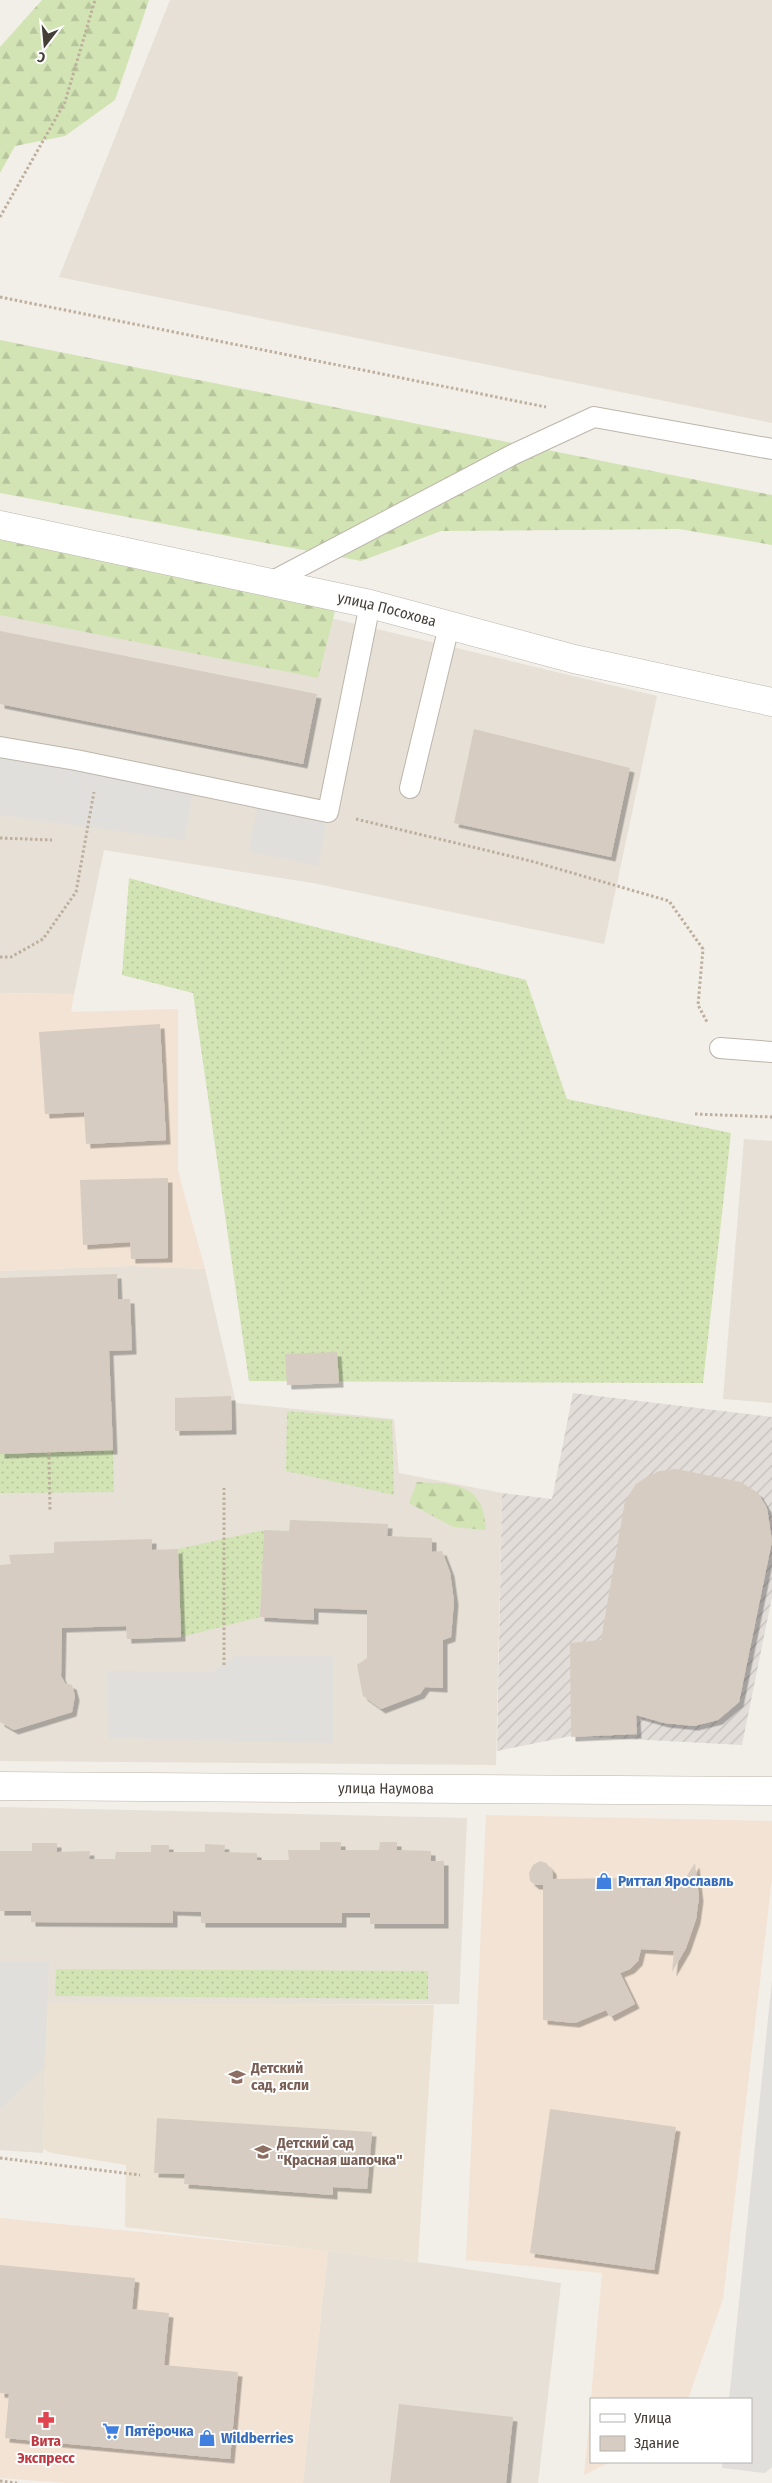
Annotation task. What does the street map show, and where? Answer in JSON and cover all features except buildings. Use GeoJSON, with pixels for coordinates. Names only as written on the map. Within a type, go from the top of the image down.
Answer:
{"type":"FeatureCollection","features":[{"type":"Feature","properties":{"kind":"street","name":"улица Посохова"},"geometry":{"type":"LineString","coordinates":[[0,525],[370,604],[574,659],[772,702]]}},
{"type":"Feature","properties":{"kind":"street","name":"улица Наумова"},"geometry":{"type":"LineString","coordinates":[[0,1786],[772,1790]]}},
{"type":"Feature","properties":{"kind":"lane"},"geometry":{"type":"LineString","coordinates":[[269,583],[514,454],[594,416],[772,449]]}},
{"type":"Feature","properties":{"kind":"lane"},"geometry":{"type":"LineString","coordinates":[[0,747],[328,812],[370,604]]}},
{"type":"Feature","properties":{"kind":"lane"},"geometry":{"type":"LineString","coordinates":[[410,788],[449,626]]}},
{"type":"Feature","properties":{"kind":"lane"},"geometry":{"type":"LineString","coordinates":[[720,1048],[772,1052]]}},
{"type":"Feature","properties":{"kind":"path"},"geometry":{"type":"LineString","coordinates":[[0,217],[65,102],[95,0]]}},
{"type":"Feature","properties":{"kind":"path"},"geometry":{"type":"LineString","coordinates":[[0,297],[594,416]]}},
{"type":"Feature","properties":{"kind":"path"},"geometry":{"type":"LineString","coordinates":[[0,956],[10,957],[43,939],[76,892],[98,765]]}},
{"type":"Feature","properties":{"kind":"path"},"geometry":{"type":"LineString","coordinates":[[328,812],[531,862],[669,901],[703,949],[698,1005],[720,1048]]}},
{"type":"Feature","properties":{"kind":"path"},"geometry":{"type":"LineString","coordinates":[[0,838],[52,840]]}},
{"type":"Feature","properties":{"kind":"path"},"geometry":{"type":"LineString","coordinates":[[695,1114],[772,1117]]}},
{"type":"Feature","properties":{"kind":"path"},"geometry":{"type":"LineString","coordinates":[[49,1452],[50,1511]]}},
{"type":"Feature","properties":{"kind":"path"},"geometry":{"type":"LineString","coordinates":[[224,1488],[224,1665]]}},
{"type":"Feature","properties":{"kind":"path"},"geometry":{"type":"LineString","coordinates":[[0,2158],[140,2175]]}},
{"type":"Feature","properties":{"kind":"path"},"geometry":{"type":"LineString","coordinates":[[0,2481],[17,2483]]}},
{"type":"Feature","properties":{"kind":"shaded area"},"geometry":{"type":"Polygon","coordinates":[[[170,0],[772,0],[772,423],[59,277],[170,0]]]}},
{"type":"Feature","properties":{"kind":"shaded area"},"geometry":{"type":"Polygon","coordinates":[[[0,539],[657,696],[604,944],[313,883],[104,850],[74,994],[0,993],[0,539]]]}},
{"type":"Feature","properties":{"kind":"shaded area"},"geometry":{"type":"Polygon","coordinates":[[[0,749],[194,785],[184,840],[0,815],[0,749]]]}},
{"type":"Feature","properties":{"kind":"shaded area"},"geometry":{"type":"Polygon","coordinates":[[[259,799],[328,812],[318,866],[249,851],[259,799]]]}},
{"type":"Feature","properties":{"kind":"shaded area"},"geometry":{"type":"Polygon","coordinates":[[[0,993],[74,994],[71,1012],[178,1009],[178,1171],[205,1269],[131,1266],[0,1271],[0,993]]]}},
{"type":"Feature","properties":{"kind":"shaded area"},"geometry":{"type":"Polygon","coordinates":[[[744,1139],[772,1141],[772,1403],[723,1399],[744,1139]]]}},
{"type":"Feature","properties":{"kind":"shaded area"},"geometry":{"type":"Polygon","coordinates":[[[131,1266],[205,1269],[236,1403],[394,1419],[399,1473],[502,1493],[496,1765],[0,1761],[0,1271],[131,1266]]]}},
{"type":"Feature","properties":{"kind":"shaded area"},"geometry":{"type":"Polygon","coordinates":[[[573,1393],[772,1417],[772,1597],[742,1745],[571,1736],[497,1751],[502,1493],[552,1499],[573,1393]]]}},
{"type":"Feature","properties":{"kind":"shaded area"},"geometry":{"type":"Polygon","coordinates":[[[236,1656],[333,1656],[333,1743],[109,1738],[107,1671],[212,1672],[236,1656]]]}},
{"type":"Feature","properties":{"kind":"shaded area"},"geometry":{"type":"Polygon","coordinates":[[[0,1807],[467,1818],[459,2004],[48,2005],[43,2153],[0,2150],[0,1807]]]}},
{"type":"Feature","properties":{"kind":"shaded area"},"geometry":{"type":"Polygon","coordinates":[[[486,1815],[772,1821],[772,1878],[723,2299],[688,2398],[591,2398],[602,2273],[466,2260],[486,1815]]]}},
{"type":"Feature","properties":{"kind":"shaded area"},"geometry":{"type":"Polygon","coordinates":[[[0,1961],[49,1961],[44,2067],[0,2109],[0,1961]]]}},
{"type":"Feature","properties":{"kind":"shaded area"},"geometry":{"type":"Polygon","coordinates":[[[772,1980],[772,2467],[765,2473],[722,2468],[722,2463],[752,2463],[752,2398],[729,2398],[772,1980]]]}},
{"type":"Feature","properties":{"kind":"shaded area","name":"Детский сад, ясли"},"geometry":{"type":"Polygon","coordinates":[[[48,2003],[434,2005],[418,2262],[125,2227],[126,2165],[52,2153],[43,2149],[48,2003]]]}},
{"type":"Feature","properties":{"kind":"shaded area"},"geometry":{"type":"Polygon","coordinates":[[[0,2218],[328,2251],[303,2483],[66,2483],[0,2478],[0,2218]]]}},
{"type":"Feature","properties":{"kind":"shaded area"},"geometry":{"type":"Polygon","coordinates":[[[328,2251],[561,2283],[538,2483],[303,2483],[328,2251]]]}},
{"type":"Feature","properties":{"kind":"shaded area"},"geometry":{"type":"Polygon","coordinates":[[[590,2413],[590,2463],[608,2463],[584,2475],[590,2413]]]}},
{"type":"Feature","properties":{"kind":"green space"},"geometry":{"type":"Polygon","coordinates":[[[42,0],[149,0],[115,100],[65,136],[15,146],[0,173],[0,47],[42,0]]]}},
{"type":"Feature","properties":{"kind":"green space"},"geometry":{"type":"Polygon","coordinates":[[[0,340],[772,495],[772,545],[679,529],[441,531],[361,561],[0,493],[0,340]]]}},
{"type":"Feature","properties":{"kind":"green space"},"geometry":{"type":"Polygon","coordinates":[[[0,538],[337,603],[318,678],[0,615],[0,538]]]}},
{"type":"Feature","properties":{"kind":"green space"},"geometry":{"type":"Polygon","coordinates":[[[129,878],[208,900],[526,980],[567,1099],[731,1133],[703,1383],[249,1381],[193,993],[122,975],[129,878]]]}},
{"type":"Feature","properties":{"kind":"green space"},"geometry":{"type":"Polygon","coordinates":[[[287,1411],[392,1420],[394,1495],[286,1471],[287,1411]]]}},
{"type":"Feature","properties":{"kind":"green space"},"geometry":{"type":"Polygon","coordinates":[[[113,1450],[114,1492],[0,1493],[0,1454],[113,1450]]]}},
{"type":"Feature","properties":{"kind":"green space"},"geometry":{"type":"Polygon","coordinates":[[[417,1482],[455,1486],[465,1489],[474,1495],[480,1503],[486,1530],[453,1527],[409,1503],[417,1482]]]}},
{"type":"Feature","properties":{"kind":"green space"},"geometry":{"type":"Polygon","coordinates":[[[264,1530],[260,1617],[181,1637],[178,1549],[264,1530]]]}},
{"type":"Feature","properties":{"kind":"green space"},"geometry":{"type":"Polygon","coordinates":[[[56,1969],[428,1971],[428,1999],[55,1996],[56,1969]]]}},
{"type":"Feature","properties":{"kind":"place","name":"Риттал Ярославль"},"geometry":{"type":"Point","coordinates":[604,1881]}},
{"type":"Feature","properties":{"kind":"place","name":"Детский сад, ясли"},"geometry":{"type":"Point","coordinates":[237,2077]}},
{"type":"Feature","properties":{"kind":"place","name":"Детский сад \"Красная шапочка\""},"geometry":{"type":"Point","coordinates":[263,2152]}},
{"type":"Feature","properties":{"kind":"place","name":"Вита Экспресс"},"geometry":{"type":"Point","coordinates":[46,2420]}},
{"type":"Feature","properties":{"kind":"place","name":"Пятёрочка"},"geometry":{"type":"Point","coordinates":[111,2431]}},
{"type":"Feature","properties":{"kind":"place","name":"Wildberries"},"geometry":{"type":"Point","coordinates":[207,2438]}}]}
